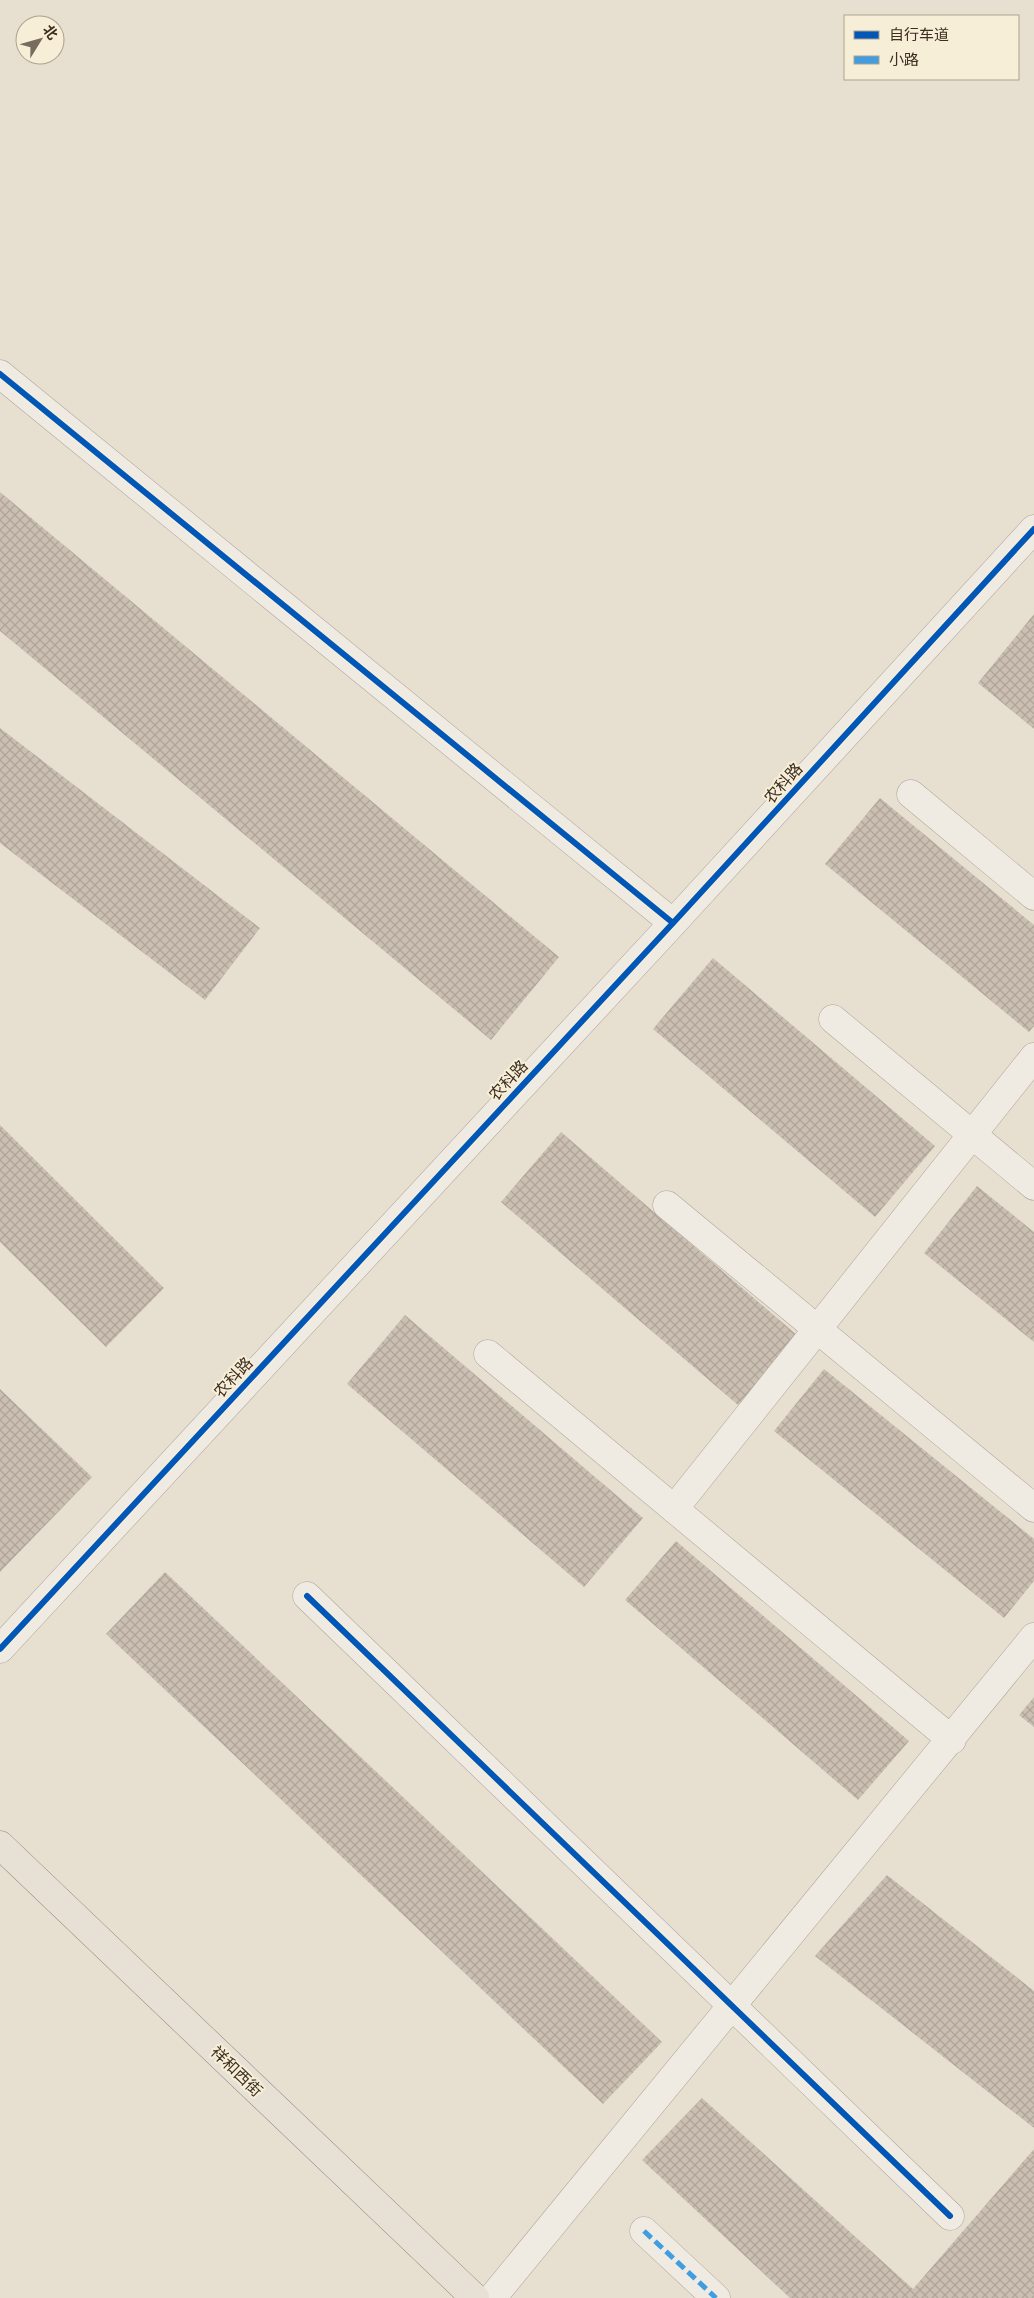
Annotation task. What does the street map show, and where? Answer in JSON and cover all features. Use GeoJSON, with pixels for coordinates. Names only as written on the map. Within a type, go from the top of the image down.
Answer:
{"type":"FeatureCollection","features":[{"type":"Feature","properties":{"kind":"main road","name":"祥和西街"},"geometry":{"type":"LineString","coordinates":[[0,1845],[475,2298]]}},
{"type":"Feature","properties":{"kind":"street"},"geometry":{"type":"LineString","coordinates":[[0,374],[673,923]]}},
{"type":"Feature","properties":{"kind":"street","name":"农科路"},"geometry":{"type":"LineString","coordinates":[[0,1649],[673,923],[1034,529]]}},
{"type":"Feature","properties":{"kind":"street"},"geometry":{"type":"LineString","coordinates":[[911,794],[1034,896]]}},
{"type":"Feature","properties":{"kind":"street"},"geometry":{"type":"LineString","coordinates":[[833,1019],[1034,1186]]}},
{"type":"Feature","properties":{"kind":"street"},"geometry":{"type":"LineString","coordinates":[[674,1509],[1034,1057]]}},
{"type":"Feature","properties":{"kind":"street"},"geometry":{"type":"LineString","coordinates":[[667,1205],[1034,1508]]}},
{"type":"Feature","properties":{"kind":"street"},"geometry":{"type":"LineString","coordinates":[[488,1354],[952,1740]]}},
{"type":"Feature","properties":{"kind":"street"},"geometry":{"type":"LineString","coordinates":[[308,1596],[950,2216]]}},
{"type":"Feature","properties":{"kind":"street"},"geometry":{"type":"LineString","coordinates":[[492,2298],[952,1740],[1034,1637]]}},
{"type":"Feature","properties":{"kind":"street"},"geometry":{"type":"LineString","coordinates":[[644,2231],[716,2298]]}},
{"type":"Feature","properties":{"kind":"building"},"geometry":{"type":"Polygon","coordinates":[[[0,492],[559,957],[491,1040],[0,631],[0,492]]]}},
{"type":"Feature","properties":{"kind":"building"},"geometry":{"type":"Polygon","coordinates":[[[1034,614],[1034,729],[978,683],[1034,614]]]}},
{"type":"Feature","properties":{"kind":"building"},"geometry":{"type":"Polygon","coordinates":[[[0,728],[260,928],[205,1000],[0,843],[0,728]]]}},
{"type":"Feature","properties":{"kind":"building"},"geometry":{"type":"Polygon","coordinates":[[[880,798],[1034,925],[1034,1026],[1029,1032],[825,864],[880,798]]]}},
{"type":"Feature","properties":{"kind":"building"},"geometry":{"type":"Polygon","coordinates":[[[713,958],[935,1146],[875,1217],[653,1029],[713,958]]]}},
{"type":"Feature","properties":{"kind":"building"},"geometry":{"type":"Polygon","coordinates":[[[0,1125],[164,1288],[106,1347],[0,1242],[0,1125]]]}},
{"type":"Feature","properties":{"kind":"building"},"geometry":{"type":"Polygon","coordinates":[[[561,1132],[798,1336],[738,1405],[501,1202],[561,1132]]]}},
{"type":"Feature","properties":{"kind":"building"},"geometry":{"type":"Polygon","coordinates":[[[977,1186],[1034,1232],[1034,1342],[924,1253],[977,1186]]]}},
{"type":"Feature","properties":{"kind":"building"},"geometry":{"type":"Polygon","coordinates":[[[405,1315],[643,1518],[584,1587],[347,1384],[405,1315]]]}},
{"type":"Feature","properties":{"kind":"building"},"geometry":{"type":"Polygon","coordinates":[[[824,1369],[1034,1539],[1034,1581],[1004,1618],[774,1431],[824,1369]]]}},
{"type":"Feature","properties":{"kind":"building"},"geometry":{"type":"Polygon","coordinates":[[[0,1389],[92,1477],[0,1572],[0,1389]]]}},
{"type":"Feature","properties":{"kind":"building"},"geometry":{"type":"Polygon","coordinates":[[[676,1541],[909,1741],[858,1800],[625,1600],[676,1541]]]}},
{"type":"Feature","properties":{"kind":"building"},"geometry":{"type":"Polygon","coordinates":[[[165,1572],[662,2042],[603,2104],[106,1634],[165,1572]]]}},
{"type":"Feature","properties":{"kind":"building"},"geometry":{"type":"Polygon","coordinates":[[[1034,1697],[1034,1727],[1019,1715],[1034,1697]]]}},
{"type":"Feature","properties":{"kind":"building"},"geometry":{"type":"Polygon","coordinates":[[[887,1875],[1034,1991],[1034,2128],[815,1956],[887,1875]]]}},
{"type":"Feature","properties":{"kind":"building"},"geometry":{"type":"Polygon","coordinates":[[[702,2098],[913,2289],[1034,2149],[1034,2298],[790,2298],[642,2160],[702,2098]]]}},
{"type":"Feature","properties":{"kind":"marked path"},"geometry":{"type":"LineString","coordinates":[[644,2231],[716,2298]]}},
{"type":"Feature","properties":{"kind":"cycle path"},"geometry":{"type":"LineString","coordinates":[[0,374],[673,923]]}},
{"type":"Feature","properties":{"kind":"cycle path"},"geometry":{"type":"LineString","coordinates":[[0,1649],[673,923],[1034,529]]}},
{"type":"Feature","properties":{"kind":"cycle path"},"geometry":{"type":"LineString","coordinates":[[307,1596],[950,2216]]}}]}
